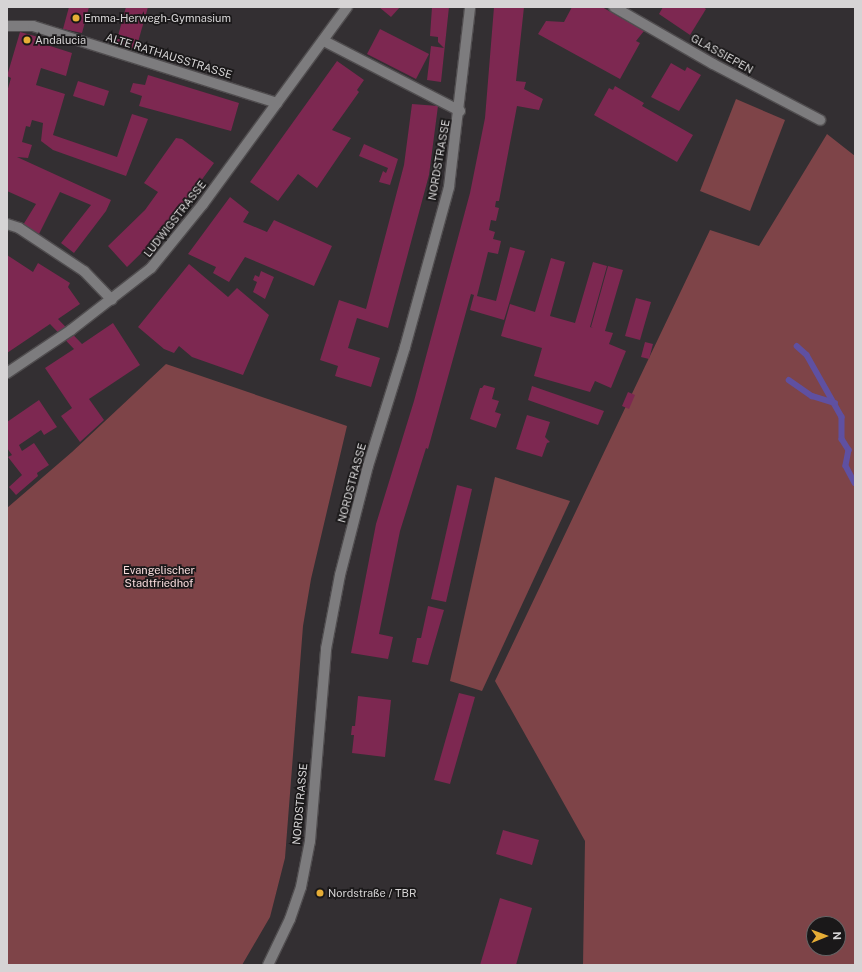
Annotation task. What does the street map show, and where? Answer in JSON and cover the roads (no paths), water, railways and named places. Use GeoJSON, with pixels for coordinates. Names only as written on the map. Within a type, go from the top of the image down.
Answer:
{"type":"FeatureCollection","features":[{"type":"Feature","properties":{"kind":"street","name":"LUDWIGSTRASSE"},"geometry":{"type":"LineString","coordinates":[[7,373],[112,300],[151,268],[204,204],[347,7]]}},
{"type":"Feature","properties":{"kind":"street","name":"NORDSTRASSE"},"geometry":{"type":"LineString","coordinates":[[268,965],[298,893],[310,841],[326,649],[340,575],[368,466],[405,347],[449,187],[460,111],[470,7]]}},
{"type":"Feature","properties":{"kind":"street","name":"GLASSIEPEN"},"geometry":{"type":"LineString","coordinates":[[614,7],[714,64],[820,120]]}},
{"type":"Feature","properties":{"kind":"street","name":"ALTE RATHAUSSTRASSE"},"geometry":{"type":"LineString","coordinates":[[7,26],[33,26],[277,103]]}},
{"type":"Feature","properties":{"kind":"street"},"geometry":{"type":"LineString","coordinates":[[324,40],[460,111]]}},
{"type":"Feature","properties":{"kind":"street"},"geometry":{"type":"LineString","coordinates":[[7,224],[19,228],[84,271],[112,300]]}},
{"type":"Feature","properties":{"kind":"waterway","name":"GLASSIEPEN"},"geometry":{"type":"LineString","coordinates":[[797,346],[807,355],[842,417],[842,439],[849,450],[846,466],[855,483]]}},
{"type":"Feature","properties":{"kind":"waterway","name":"GLASSIEPEN"},"geometry":{"type":"LineString","coordinates":[[789,380],[812,396],[835,403]]}},
{"type":"Feature","properties":{"kind":"place","name":"Emma-Herwegh-Gymnasium"},"geometry":{"type":"Point","coordinates":[76,18]}},
{"type":"Feature","properties":{"kind":"place","name":"Andalucia"},"geometry":{"type":"Point","coordinates":[27,40]}},
{"type":"Feature","properties":{"kind":"place","name":"Nordstraße / TBR"},"geometry":{"type":"Point","coordinates":[320,893]}},
{"type":"Feature","properties":{"kind":"park label","name":"Evangelischer Stadtfriedhof"},"geometry":{"type":"Point","coordinates":[159,577]}}]}
